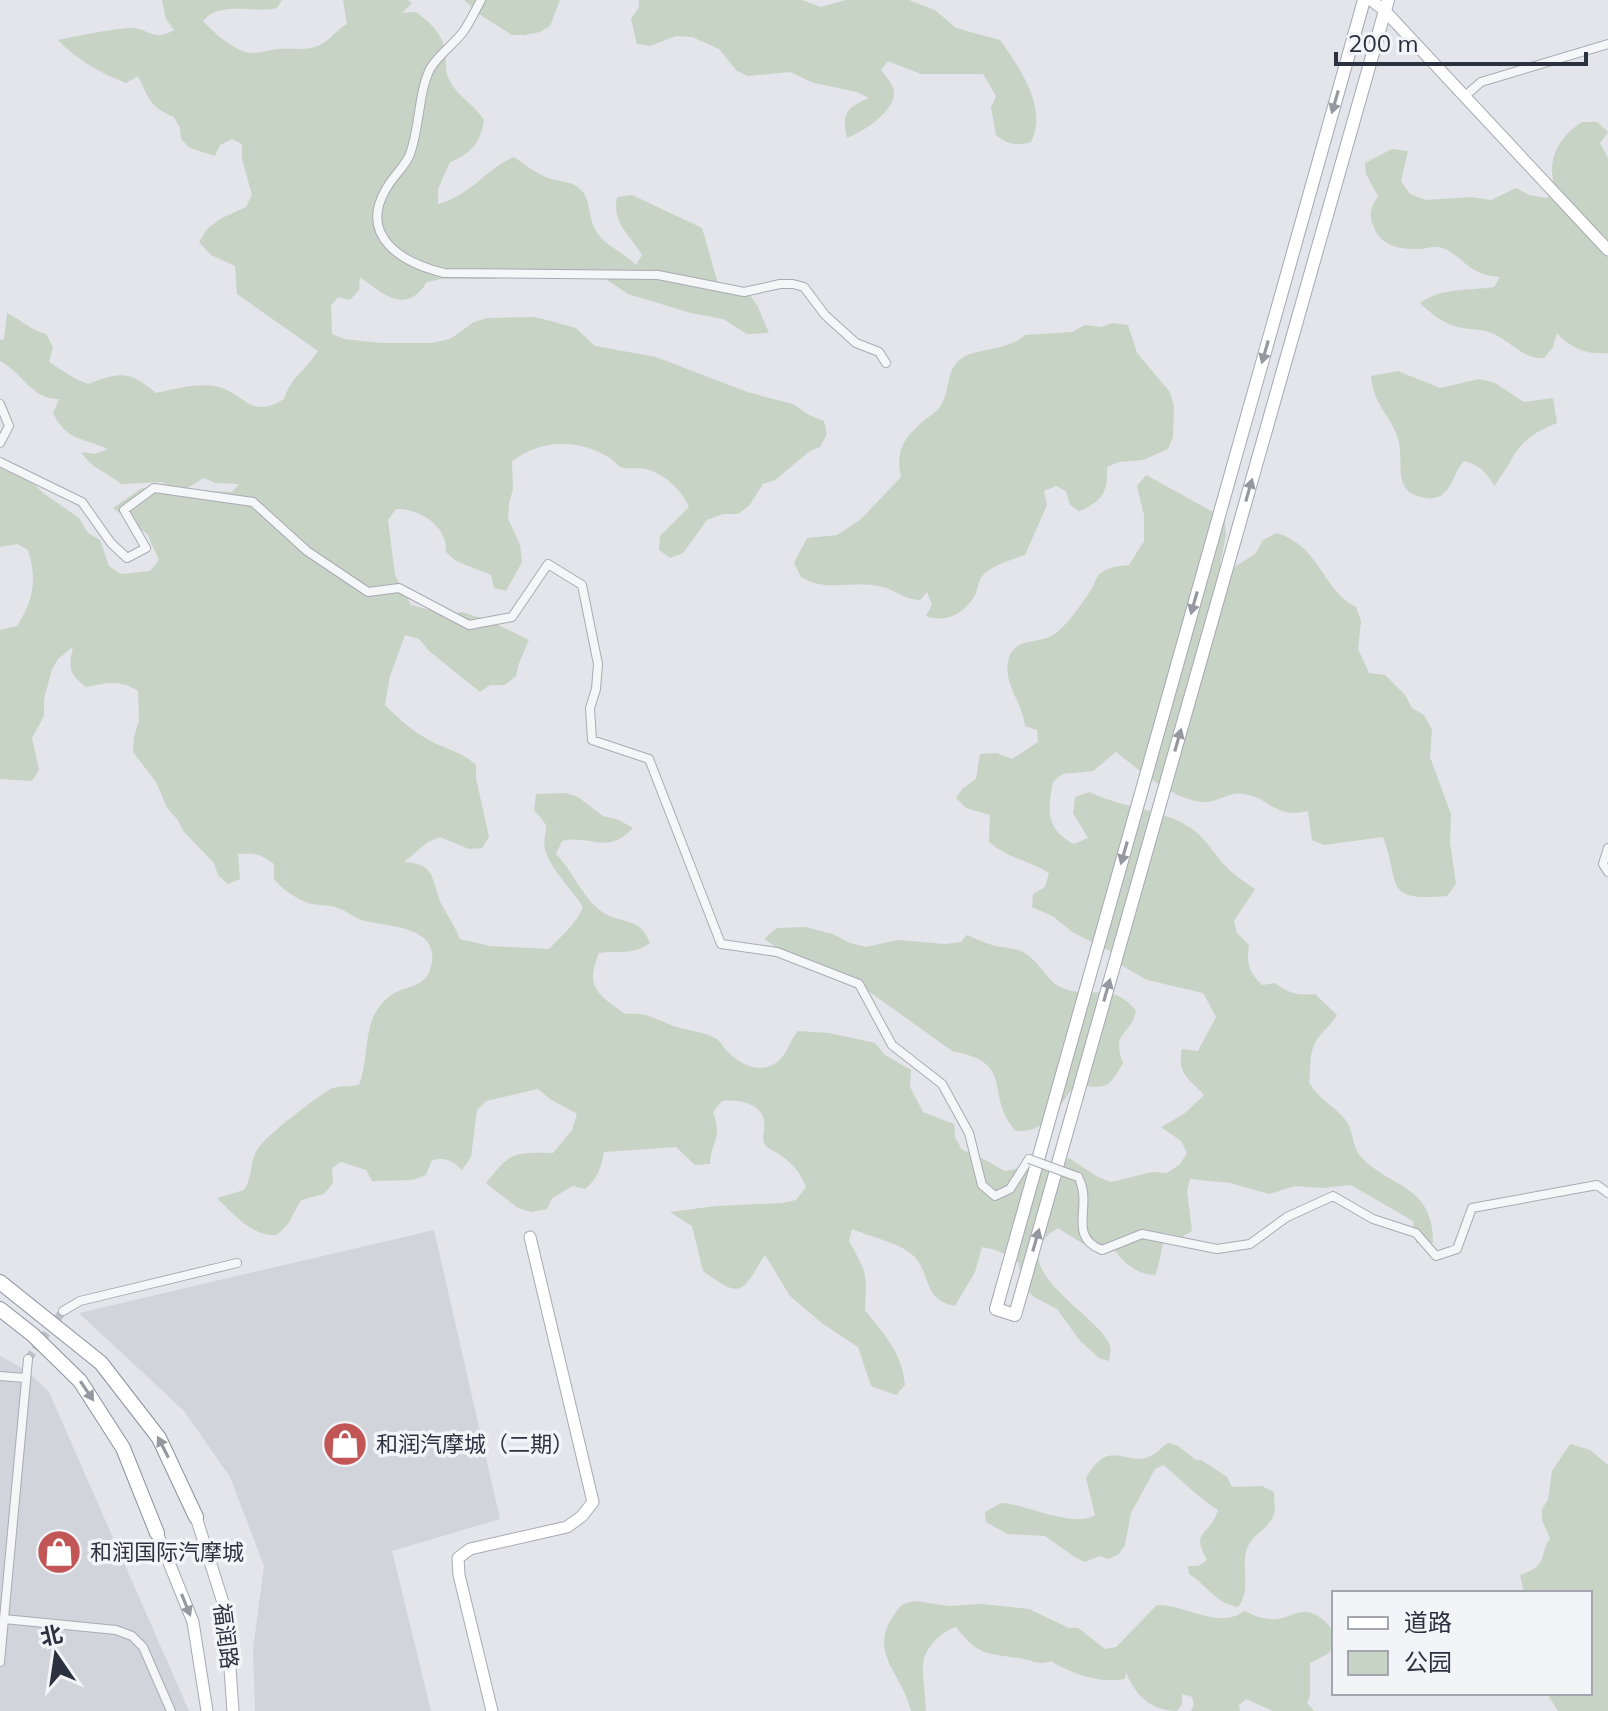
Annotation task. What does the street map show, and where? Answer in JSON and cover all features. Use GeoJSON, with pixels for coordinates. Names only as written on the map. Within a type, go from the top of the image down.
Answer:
{"type":"FeatureCollection","features":[{"type":"Feature","properties":{"kind":"highway"},"geometry":{"type":"LineString","coordinates":[[0,1282],[101,1363],[159,1438],[196,1517]]}},
{"type":"Feature","properties":{"kind":"highway"},"geometry":{"type":"LineString","coordinates":[[0,1290],[32,1306]]}},
{"type":"Feature","properties":{"kind":"highway"},"geometry":{"type":"LineString","coordinates":[[0,1309],[33,1335],[80,1381],[123,1448],[157,1533]]}},
{"type":"Feature","properties":{"kind":"highway"},"geometry":{"type":"LineString","coordinates":[[0,1319],[33,1335]]}},
{"type":"Feature","properties":{"kind":"main road"},"geometry":{"type":"LineString","coordinates":[[1364,0],[996,1309],[1015,1315],[1386,5]]}},
{"type":"Feature","properties":{"kind":"street"},"geometry":{"type":"LineString","coordinates":[[481,0],[463,32],[428,75],[409,158],[387,187],[378,212],[380,235],[387,245],[412,262],[444,273],[658,275],[744,292],[793,284],[804,287],[825,315],[856,343],[879,352],[886,363]]}},
{"type":"Feature","properties":{"kind":"street"},"geometry":{"type":"LineString","coordinates":[[1371,0],[1386,5],[1465,96],[1608,250]]}},
{"type":"Feature","properties":{"kind":"street"},"geometry":{"type":"LineString","coordinates":[[1465,96],[1481,82],[1608,44]]}},
{"type":"Feature","properties":{"kind":"street"},"geometry":{"type":"LineString","coordinates":[[0,404],[9,426],[0,443]]}},
{"type":"Feature","properties":{"kind":"street"},"geometry":{"type":"LineString","coordinates":[[0,462],[82,502],[111,543],[127,558],[146,548],[124,510],[154,488],[253,502],[307,551],[368,592],[399,588],[469,625],[512,617],[548,564],[582,585],[598,664],[596,689],[590,708],[592,740],[649,759],[721,944],[777,952],[859,984],[892,1045],[942,1084],[969,1133],[982,1185],[995,1196],[1010,1189],[1029,1159],[1078,1177],[1084,1188],[1083,1234],[1090,1245],[1102,1250],[1142,1234],[1217,1249],[1250,1244],[1287,1217],[1333,1196],[1373,1219],[1416,1233],[1436,1256],[1457,1249],[1472,1208],[1597,1185],[1608,1193]]}},
{"type":"Feature","properties":{"kind":"street"},"geometry":{"type":"LineString","coordinates":[[1608,848],[1603,864],[1608,872]]}},
{"type":"Feature","properties":{"kind":"street"},"geometry":{"type":"LineString","coordinates":[[492,1711],[459,1575],[458,1558],[470,1549],[567,1527],[582,1516],[593,1502],[530,1237]]}},
{"type":"Feature","properties":{"kind":"street"},"geometry":{"type":"LineString","coordinates":[[63,1311],[80,1301],[237,1263]]}},
{"type":"Feature","properties":{"kind":"street"},"geometry":{"type":"LineString","coordinates":[[0,1662],[28,1359]]}},
{"type":"Feature","properties":{"kind":"street"},"geometry":{"type":"LineString","coordinates":[[0,1376],[25,1378]]}},
{"type":"Feature","properties":{"kind":"street","name":"福润路"},"geometry":{"type":"LineString","coordinates":[[196,1517],[226,1612],[233,1711]]}},
{"type":"Feature","properties":{"kind":"street","name":"福润路"},"geometry":{"type":"LineString","coordinates":[[157,1533],[193,1622],[207,1711]]}},
{"type":"Feature","properties":{"kind":"street"},"geometry":{"type":"LineString","coordinates":[[4,1619],[116,1630],[132,1636],[143,1647],[171,1711]]}},
{"type":"Feature","properties":{"kind":"shaded area","name":"和润汽摩城（二期）"},"geometry":{"type":"Polygon","coordinates":[[[434,1230],[500,1519],[392,1551],[431,1711],[255,1711],[253,1649],[264,1566],[230,1477],[184,1411],[79,1313],[434,1230]]]}},
{"type":"Feature","properties":{"kind":"shaded area","name":"和润国际汽摩城"},"geometry":{"type":"Polygon","coordinates":[[[0,1356],[26,1370],[49,1392],[189,1711],[0,1711],[0,1356]]]}},
{"type":"Feature","properties":{"kind":"green space"},"geometry":{"type":"Polygon","coordinates":[[[162,0],[282,0],[277,8],[228,9],[218,11],[203,21],[234,47],[248,52],[307,49],[323,43],[347,24],[343,0],[408,0],[412,3],[402,13],[416,12],[436,31],[444,46],[451,83],[484,120],[474,146],[450,162],[438,189],[438,204],[459,195],[514,157],[541,175],[577,186],[586,198],[598,235],[636,265],[642,255],[619,221],[616,206],[617,197],[632,195],[702,228],[719,287],[749,294],[769,333],[747,334],[723,319],[628,294],[592,270],[550,274],[521,270],[496,279],[427,282],[411,298],[403,300],[386,295],[360,277],[359,290],[350,300],[338,297],[331,306],[332,334],[344,339],[381,343],[432,343],[450,339],[474,322],[488,318],[534,317],[576,328],[595,346],[656,357],[747,392],[793,404],[824,421],[827,434],[820,447],[810,451],[775,480],[763,484],[749,506],[738,514],[723,514],[707,520],[683,553],[670,558],[659,550],[660,536],[689,507],[678,489],[655,473],[622,467],[598,451],[573,444],[536,448],[512,461],[513,489],[508,519],[520,544],[522,562],[506,591],[494,588],[491,575],[456,561],[446,552],[442,534],[422,515],[396,509],[388,520],[395,575],[411,605],[447,614],[462,612],[490,621],[529,640],[516,676],[505,685],[490,685],[480,692],[429,651],[419,639],[405,635],[390,676],[385,705],[418,734],[476,765],[489,837],[482,848],[469,849],[440,837],[428,842],[404,862],[415,863],[428,870],[460,939],[490,946],[549,949],[577,918],[583,907],[547,856],[544,842],[546,827],[534,810],[536,794],[566,793],[578,797],[603,816],[633,828],[624,836],[607,843],[562,841],[556,854],[597,907],[612,917],[636,925],[650,943],[632,951],[599,953],[593,974],[596,989],[625,1014],[649,1016],[703,1033],[718,1040],[736,1059],[748,1066],[761,1068],[779,1061],[798,1031],[829,1033],[875,1043],[885,1055],[911,1070],[910,1087],[923,1112],[954,1124],[955,1137],[962,1150],[1005,1171],[1069,1158],[1111,1182],[1152,1172],[1167,1173],[1180,1164],[1187,1153],[1181,1141],[1161,1127],[1184,1114],[1204,1095],[1185,1075],[1181,1064],[1182,1049],[1198,1051],[1216,1017],[1203,993],[1147,980],[1119,964],[1110,951],[1032,907],[1033,894],[1045,887],[1049,873],[1003,852],[989,842],[990,815],[966,808],[956,798],[963,788],[976,779],[980,754],[997,753],[1012,759],[1038,742],[1037,730],[1025,726],[1011,687],[1008,662],[1011,654],[1021,644],[1056,633],[1080,607],[1100,574],[1110,568],[1129,565],[1144,541],[1144,515],[1137,486],[1146,475],[1215,513],[1225,522],[1226,535],[1220,565],[1232,569],[1256,553],[1263,540],[1277,533],[1303,548],[1335,590],[1356,607],[1361,621],[1358,649],[1369,673],[1385,675],[1405,695],[1412,708],[1424,715],[1432,730],[1430,757],[1451,814],[1450,842],[1456,884],[1447,896],[1412,896],[1397,886],[1383,837],[1324,845],[1312,840],[1308,811],[1287,812],[1244,794],[1208,802],[1191,800],[1156,783],[1116,752],[1093,771],[1062,774],[1053,782],[1050,810],[1053,825],[1074,844],[1088,838],[1073,813],[1075,797],[1089,792],[1166,816],[1196,832],[1228,869],[1255,889],[1234,921],[1237,933],[1249,945],[1251,972],[1262,985],[1275,983],[1294,993],[1315,994],[1337,1015],[1315,1043],[1309,1082],[1317,1094],[1347,1122],[1361,1157],[1418,1198],[1431,1224],[1433,1243],[1416,1243],[1413,1221],[1351,1185],[1322,1188],[1295,1186],[1269,1194],[1230,1183],[1190,1179],[1187,1191],[1192,1231],[1182,1237],[1166,1233],[1155,1275],[1135,1270],[1111,1246],[1101,1255],[1058,1228],[1042,1242],[1038,1257],[1044,1272],[1055,1288],[1100,1331],[1110,1345],[1109,1361],[1099,1358],[1080,1341],[1057,1309],[1034,1297],[1024,1287],[1018,1262],[1005,1254],[982,1247],[975,1272],[955,1306],[936,1298],[922,1268],[910,1253],[890,1242],[852,1229],[849,1241],[864,1274],[865,1310],[891,1345],[903,1373],[905,1385],[896,1395],[871,1386],[858,1347],[823,1324],[790,1296],[765,1255],[746,1284],[735,1289],[727,1286],[703,1271],[692,1226],[670,1212],[782,1203],[796,1200],[806,1187],[791,1163],[766,1146],[762,1115],[748,1104],[722,1101],[713,1112],[717,1134],[710,1164],[695,1165],[676,1147],[604,1152],[598,1172],[585,1189],[573,1186],[552,1198],[547,1209],[532,1212],[518,1208],[486,1183],[501,1165],[514,1156],[553,1153],[572,1130],[577,1114],[538,1089],[486,1101],[477,1110],[471,1157],[462,1170],[448,1160],[437,1159],[432,1160],[426,1175],[412,1180],[372,1181],[366,1170],[341,1162],[332,1168],[333,1183],[324,1194],[301,1200],[288,1224],[277,1235],[252,1229],[230,1211],[217,1198],[244,1190],[257,1150],[270,1136],[329,1090],[359,1085],[370,1025],[375,1014],[391,995],[427,976],[432,956],[430,945],[413,932],[358,919],[338,908],[308,903],[294,896],[274,879],[274,864],[258,855],[238,854],[240,879],[228,884],[218,875],[214,863],[184,832],[167,808],[156,782],[133,752],[139,720],[138,691],[119,683],[86,687],[71,670],[73,647],[59,658],[52,669],[44,699],[44,716],[32,738],[39,770],[32,781],[0,779],[0,630],[17,626],[27,607],[33,580],[28,550],[17,544],[0,547],[0,464],[21,471],[43,493],[79,518],[88,533],[100,540],[109,566],[121,574],[150,571],[159,560],[147,534],[113,508],[142,488],[171,490],[162,482],[121,484],[85,457],[81,452],[95,454],[108,449],[70,434],[53,413],[59,399],[41,395],[0,361],[0,340],[4,339],[7,313],[46,334],[53,347],[49,362],[88,384],[124,375],[138,380],[156,393],[207,385],[225,389],[248,403],[263,407],[284,399],[290,385],[318,351],[237,294],[235,266],[211,255],[199,242],[207,229],[220,219],[246,207],[252,195],[242,159],[242,144],[232,139],[220,145],[215,156],[190,148],[181,139],[174,117],[155,105],[138,76],[126,83],[116,79],[81,60],[58,40],[127,28],[161,35],[174,30],[166,19],[162,0]],[[204,478],[184,490],[232,492],[239,484],[215,483],[204,478]]]}},
{"type":"Feature","properties":{"kind":"green space"},"geometry":{"type":"Polygon","coordinates":[[[464,0],[560,0],[550,26],[540,32],[512,35],[479,14],[464,0]]]}},
{"type":"Feature","properties":{"kind":"green space"},"geometry":{"type":"Polygon","coordinates":[[[639,0],[802,0],[821,7],[845,0],[909,0],[935,10],[956,28],[1000,40],[1016,63],[1034,102],[1036,116],[1031,142],[1013,144],[996,135],[991,108],[996,96],[983,74],[921,74],[888,61],[881,70],[894,90],[893,100],[869,126],[847,138],[845,122],[848,112],[869,98],[857,92],[814,83],[790,72],[748,76],[737,71],[719,49],[692,37],[676,36],[650,46],[637,44],[631,19],[639,7],[639,0]]]}},
{"type":"Feature","properties":{"kind":"green space"},"geometry":{"type":"Polygon","coordinates":[[[1582,122],[1597,122],[1608,132],[1600,143],[1608,158],[1608,353],[1580,350],[1557,333],[1553,347],[1544,358],[1537,358],[1490,332],[1456,327],[1434,315],[1420,303],[1446,292],[1494,287],[1500,277],[1471,268],[1446,250],[1398,247],[1380,238],[1371,217],[1372,206],[1378,196],[1366,174],[1365,163],[1392,149],[1408,151],[1401,181],[1410,194],[1426,200],[1471,197],[1491,200],[1516,188],[1529,195],[1547,198],[1556,190],[1552,170],[1556,151],[1566,135],[1582,122]]]}},
{"type":"Feature","properties":{"kind":"green space"},"geometry":{"type":"Polygon","coordinates":[[[1113,323],[1128,325],[1137,353],[1170,392],[1174,406],[1173,437],[1168,449],[1143,460],[1119,462],[1107,467],[1102,495],[1094,504],[1079,511],[1070,505],[1066,491],[1056,486],[1044,491],[1047,505],[1025,555],[984,574],[970,603],[953,616],[940,619],[926,616],[932,605],[927,592],[920,600],[878,586],[819,584],[801,577],[794,563],[807,538],[837,535],[860,520],[901,477],[899,459],[903,444],[912,431],[940,407],[950,374],[962,358],[1011,344],[1025,335],[1072,332],[1085,325],[1101,327],[1113,323]]]}},
{"type":"Feature","properties":{"kind":"green space"},"geometry":{"type":"Polygon","coordinates":[[[1398,371],[1440,388],[1479,379],[1495,383],[1524,402],[1553,398],[1557,423],[1532,436],[1519,448],[1494,486],[1482,470],[1464,461],[1444,493],[1433,498],[1421,497],[1406,488],[1402,481],[1398,439],[1373,387],[1371,376],[1398,371]]]}},
{"type":"Feature","properties":{"kind":"green space"},"geometry":{"type":"Polygon","coordinates":[[[805,927],[866,947],[898,940],[945,944],[961,942],[967,935],[1023,952],[1062,988],[1110,993],[1128,1002],[1136,1011],[1120,1039],[1123,1063],[1109,1083],[1099,1087],[1075,1085],[1044,1123],[1036,1128],[1016,1131],[1006,1118],[993,1072],[985,1064],[972,1056],[952,1051],[867,990],[789,956],[764,939],[777,928],[805,927]]]}},
{"type":"Feature","properties":{"kind":"green space"},"geometry":{"type":"Polygon","coordinates":[[[1168,1443],[1227,1477],[1232,1487],[1262,1486],[1274,1492],[1273,1517],[1252,1540],[1246,1552],[1244,1594],[1238,1607],[1217,1598],[1189,1574],[1188,1566],[1198,1566],[1207,1560],[1201,1538],[1218,1510],[1163,1465],[1155,1469],[1131,1513],[1125,1545],[1119,1554],[1109,1559],[1100,1556],[1085,1562],[1045,1536],[1007,1534],[986,1522],[985,1512],[1001,1503],[1062,1518],[1085,1519],[1095,1515],[1086,1478],[1095,1465],[1111,1455],[1144,1458],[1168,1443]]]}},
{"type":"Feature","properties":{"kind":"green space"},"geometry":{"type":"Polygon","coordinates":[[[1570,1444],[1590,1450],[1608,1465],[1608,1711],[1558,1711],[1548,1695],[1592,1695],[1592,1591],[1524,1591],[1520,1575],[1539,1564],[1550,1538],[1542,1520],[1542,1509],[1548,1500],[1552,1471],[1570,1444]]]}},
{"type":"Feature","properties":{"kind":"green space"},"geometry":{"type":"Polygon","coordinates":[[[916,1601],[949,1606],[981,1604],[1029,1609],[1069,1628],[1078,1628],[1105,1649],[1116,1647],[1157,1605],[1224,1618],[1245,1611],[1272,1619],[1307,1612],[1326,1622],[1332,1632],[1332,1648],[1310,1663],[1310,1696],[1307,1703],[1314,1711],[1273,1711],[1246,1699],[1239,1705],[1240,1711],[1191,1711],[1194,1705],[1192,1697],[1182,1694],[1182,1704],[1177,1711],[1152,1705],[1134,1688],[1126,1672],[1125,1679],[1097,1679],[1077,1674],[1051,1661],[1039,1663],[991,1654],[970,1643],[956,1627],[940,1636],[926,1653],[923,1671],[926,1711],[911,1711],[884,1643],[892,1618],[904,1604],[916,1601]]]}},
{"type":"Feature","properties":{"kind":"tunnel"},"geometry":{"type":"LineString","coordinates":[[28,1359],[63,1311]]}},
{"type":"Feature","properties":{"kind":"place","name":"和润汽摩城（二期）"},"geometry":{"type":"Point","coordinates":[345,1444]}},
{"type":"Feature","properties":{"kind":"place","name":"和润国际汽摩城"},"geometry":{"type":"Point","coordinates":[59,1552]}}]}
